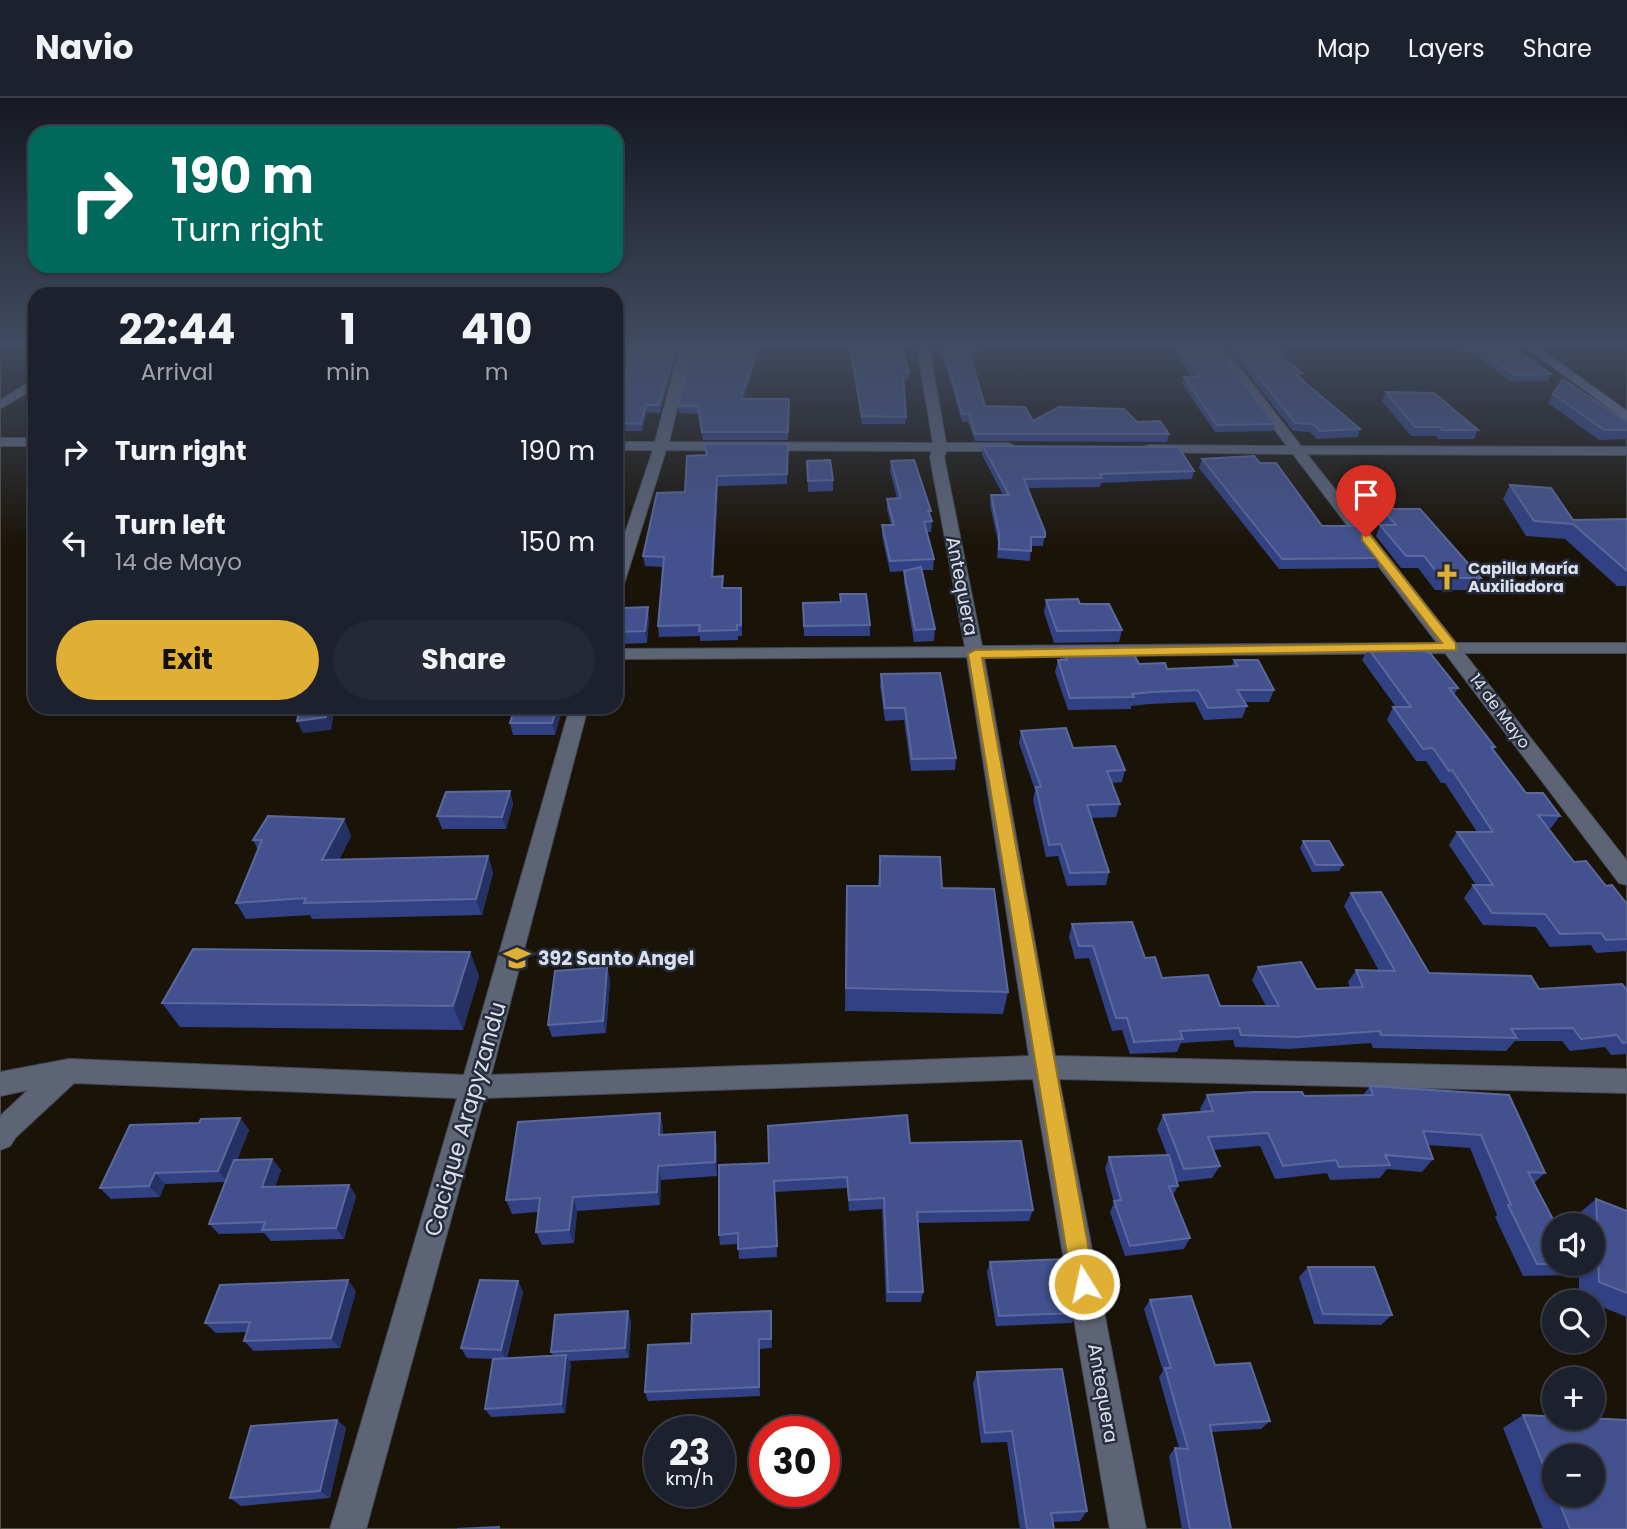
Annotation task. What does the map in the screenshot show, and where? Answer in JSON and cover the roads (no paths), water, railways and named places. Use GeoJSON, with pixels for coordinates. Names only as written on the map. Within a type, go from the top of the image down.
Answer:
{"type":"FeatureCollection","features":[{"type":"Feature","properties":{"kind":"street"},"geometry":{"type":"LineString","coordinates":[[623,563],[669,414]]}},
{"type":"Feature","properties":{"kind":"street","name":"Antequera"},"geometry":{"type":"LineString","coordinates":[[934,414],[940,447],[937,457],[975,654],[1044,1067],[1128,1529]]}},
{"type":"Feature","properties":{"kind":"street","name":"14 de Mayo"},"geometry":{"type":"LineString","coordinates":[[1269,414],[1452,647],[1627,877]]}},
{"type":"Feature","properties":{"kind":"street"},"geometry":{"type":"LineString","coordinates":[[0,442],[28,442]]}},
{"type":"Feature","properties":{"kind":"street"},"geometry":{"type":"LineString","coordinates":[[623,446],[1023,447]]}},
{"type":"Feature","properties":{"kind":"street"},"geometry":{"type":"LineString","coordinates":[[1133,448],[1627,451]]}},
{"type":"Feature","properties":{"kind":"street"},"geometry":{"type":"LineString","coordinates":[[623,654],[975,654],[1452,647],[1627,648]]}},
{"type":"Feature","properties":{"kind":"street","name":"Cacique Arapyzandu"},"geometry":{"type":"LineString","coordinates":[[348,1529],[577,714]]}},
{"type":"Feature","properties":{"kind":"street"},"geometry":{"type":"LineString","coordinates":[[0,1084],[69,1071],[474,1087],[1044,1067],[1627,1081]]}},
{"type":"Feature","properties":{"kind":"street"},"geometry":{"type":"LineString","coordinates":[[0,1137],[6,1128],[69,1071]]}},
{"type":"Feature","properties":{"kind":"place","name":"Capilla María Auxiliadora"},"geometry":{"type":"Point","coordinates":[1447,577]}},
{"type":"Feature","properties":{"kind":"place","name":"392 Santo Angel"},"geometry":{"type":"Point","coordinates":[517,958]}}]}
